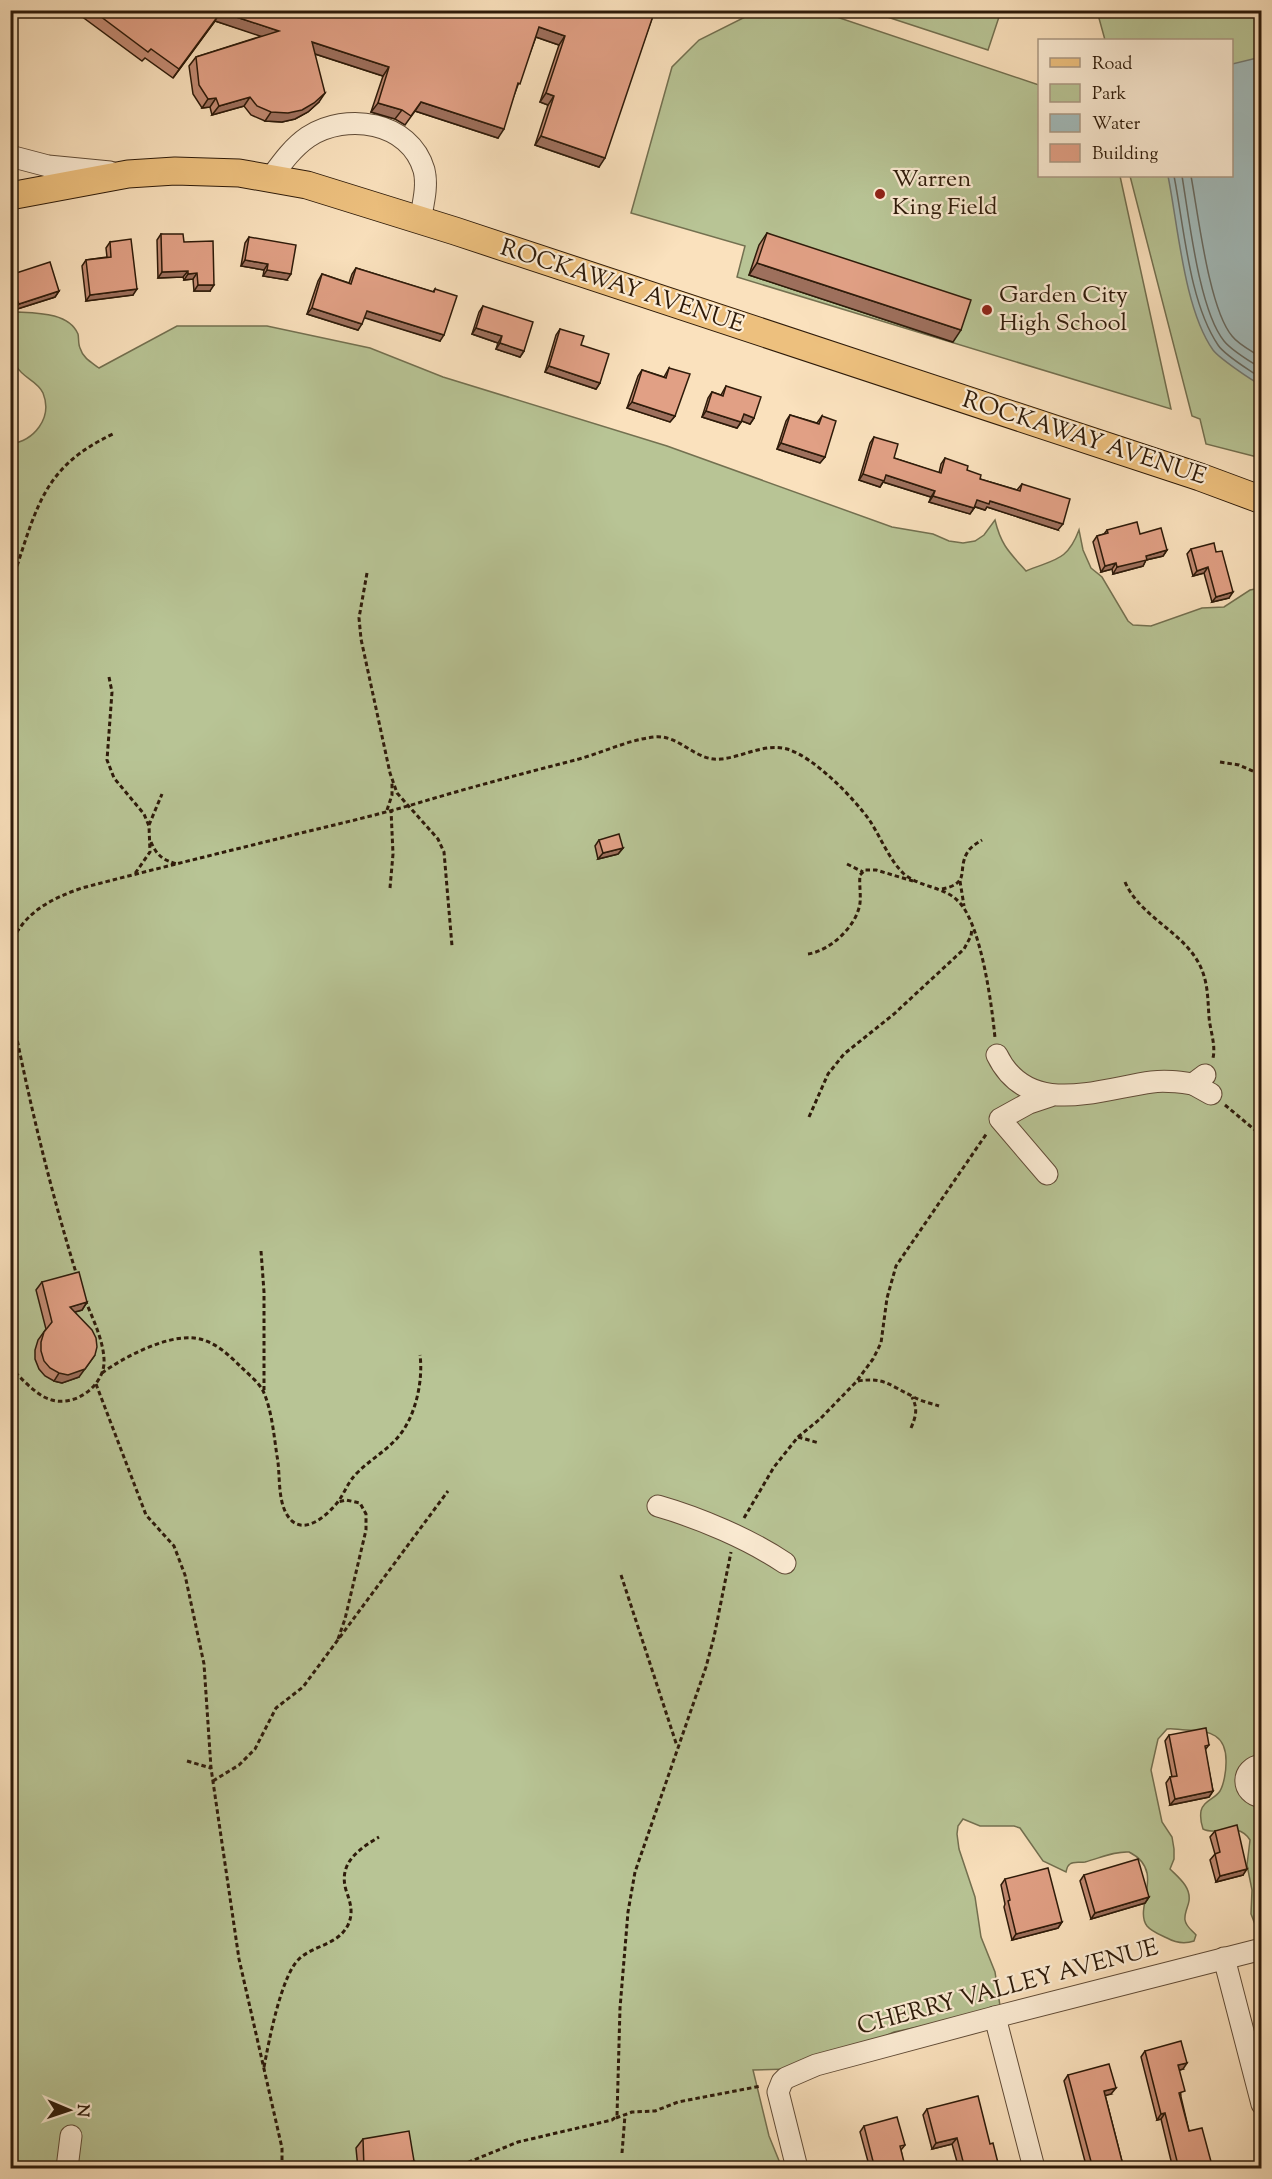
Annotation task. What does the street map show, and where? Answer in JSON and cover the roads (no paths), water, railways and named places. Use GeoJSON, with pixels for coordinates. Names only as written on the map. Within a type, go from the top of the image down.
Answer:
{"type":"FeatureCollection","features":[{"type":"Feature","properties":{"kind":"main road","name":"ROCKAWAY AVENUE"},"geometry":{"type":"LineString","coordinates":[[10,196],[128,174],[175,171],[239,173],[307,185],[420,220],[1262,500]]}},
{"type":"Feature","properties":{"kind":"main road","name":"ROCKAWAY AVENUE"},"geometry":{"type":"LineString","coordinates":[[1221,485],[1262,488]]}},
{"type":"Feature","properties":{"kind":"street"},"geometry":{"type":"LineString","coordinates":[[270,179],[287,156],[307,138],[323,129],[337,124],[360,123],[379,127],[396,134],[410,145],[418,156],[424,171],[426,186],[420,220]]}},
{"type":"Feature","properties":{"kind":"street"},"geometry":{"type":"LineString","coordinates":[[10,156],[48,166],[128,174]]}},
{"type":"Feature","properties":{"kind":"street"},"geometry":{"type":"LineString","coordinates":[[997,1055],[1002,1066],[1012,1078],[1050,1096]]}},
{"type":"Feature","properties":{"kind":"street"},"geometry":{"type":"LineString","coordinates":[[1047,1174],[1000,1119],[1050,1096],[1090,1094],[1150,1082],[1173,1081],[1203,1084]]}},
{"type":"Feature","properties":{"kind":"street"},"geometry":{"type":"LineString","coordinates":[[658,1506],[738,1537],[785,1563]]}},
{"type":"Feature","properties":{"kind":"street"},"geometry":{"type":"LineString","coordinates":[[1262,1765],[1249,1771],[1245,1781],[1248,1791],[1262,1797]]}},
{"type":"Feature","properties":{"kind":"street","name":"CHERRY VALLEY AVENUE"},"geometry":{"type":"LineString","coordinates":[[797,2169],[778,2092],[786,2078],[816,2065],[1262,1949]]}},
{"type":"Feature","properties":{"kind":"street"},"geometry":{"type":"LineString","coordinates":[[1224,1958],[1262,2104]]}},
{"type":"Feature","properties":{"kind":"street"},"geometry":{"type":"LineString","coordinates":[[995,2017],[1034,2169]]}},
{"type":"Feature","properties":{"kind":"street"},"geometry":{"type":"LineString","coordinates":[[67,2169],[71,2136]]}},
{"type":"Feature","properties":{"kind":"water"},"geometry":{"type":"Polygon","coordinates":[[[1262,57],[1261,385],[1216,354],[1203,333],[1183,266],[1168,177],[1233,177],[1233,64],[1262,57]]]}},
{"type":"Feature","properties":{"kind":"place","name":"Warren King Field"},"geometry":{"type":"Point","coordinates":[880,194]}},
{"type":"Feature","properties":{"kind":"place","name":"Garden City High School"},"geometry":{"type":"Point","coordinates":[987,310]}}]}
